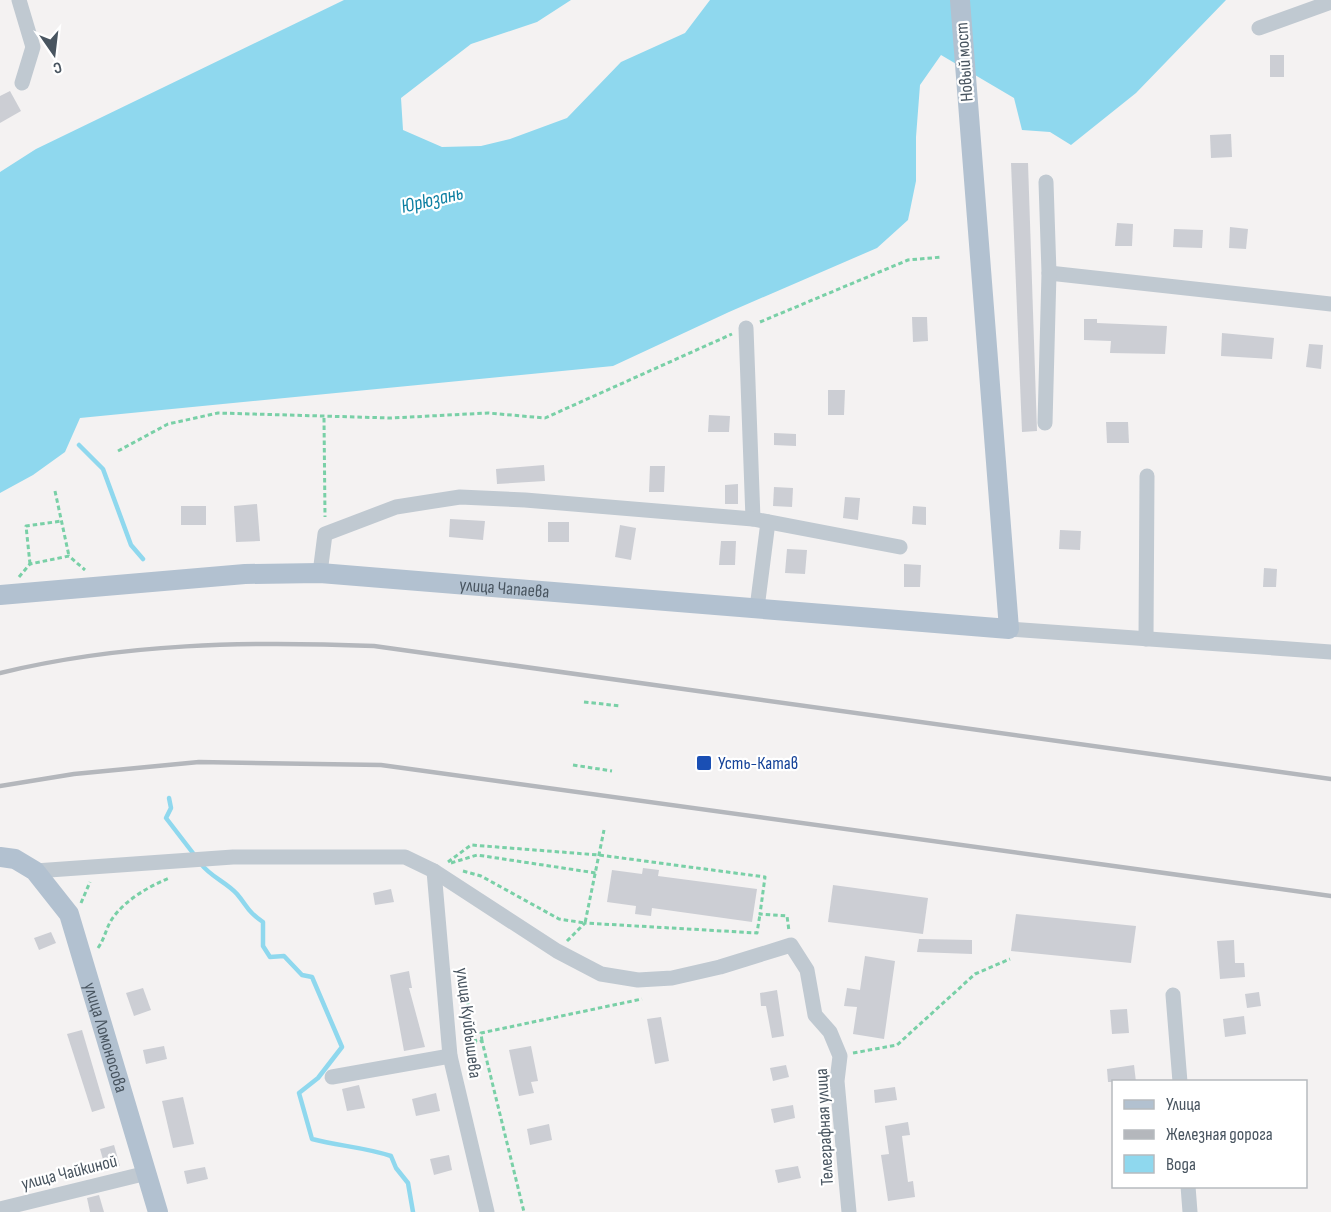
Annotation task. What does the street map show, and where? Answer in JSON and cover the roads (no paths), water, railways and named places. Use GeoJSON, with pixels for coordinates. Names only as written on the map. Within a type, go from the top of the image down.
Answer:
{"type":"FeatureCollection","features":[{"type":"Feature","properties":{"kind":"main road","name":"Новый мост"},"geometry":{"type":"LineString","coordinates":[[960,0],[1009,628]]}},
{"type":"Feature","properties":{"kind":"main road","name":"улица Чапаева"},"geometry":{"type":"LineString","coordinates":[[0,595],[246,574],[320,573],[1009,628]]}},
{"type":"Feature","properties":{"kind":"main road"},"geometry":{"type":"LineString","coordinates":[[0,857],[15,859],[35,871]]}},
{"type":"Feature","properties":{"kind":"main road","name":"улица Ломоносова"},"geometry":{"type":"LineString","coordinates":[[35,871],[69,914],[158,1212]]}},
{"type":"Feature","properties":{"kind":"street"},"geometry":{"type":"LineString","coordinates":[[19,0],[33,47],[22,83]]}},
{"type":"Feature","properties":{"kind":"street"},"geometry":{"type":"LineString","coordinates":[[1259,28],[1331,3]]}},
{"type":"Feature","properties":{"kind":"street"},"geometry":{"type":"LineString","coordinates":[[1045,423],[1049,273],[1046,182]]}},
{"type":"Feature","properties":{"kind":"street"},"geometry":{"type":"LineString","coordinates":[[1049,273],[1331,304]]}},
{"type":"Feature","properties":{"kind":"street"},"geometry":{"type":"LineString","coordinates":[[746,328],[753,519]]}},
{"type":"Feature","properties":{"kind":"street"},"geometry":{"type":"LineString","coordinates":[[1146,639],[1147,476]]}},
{"type":"Feature","properties":{"kind":"street"},"geometry":{"type":"LineString","coordinates":[[320,573],[326,534],[396,507],[460,497],[525,500],[753,519],[900,547]]}},
{"type":"Feature","properties":{"kind":"street"},"geometry":{"type":"LineString","coordinates":[[757,608],[768,522]]}},
{"type":"Feature","properties":{"kind":"street"},"geometry":{"type":"LineString","coordinates":[[1009,628],[1331,652]]}},
{"type":"Feature","properties":{"kind":"street"},"geometry":{"type":"LineString","coordinates":[[35,871],[233,857],[405,857],[439,868]]}},
{"type":"Feature","properties":{"kind":"street","name":"Телеграфная улица"},"geometry":{"type":"LineString","coordinates":[[439,868],[557,951],[602,974],[638,980],[672,978],[720,967],[791,945],[807,970],[815,1015],[830,1032],[840,1056],[837,1081],[849,1212]]}},
{"type":"Feature","properties":{"kind":"street","name":"улица Куйбышева"},"geometry":{"type":"LineString","coordinates":[[439,868],[449,1051],[487,1212]]}},
{"type":"Feature","properties":{"kind":"street"},"geometry":{"type":"LineString","coordinates":[[1173,995],[1180,1080]]}},
{"type":"Feature","properties":{"kind":"street"},"geometry":{"type":"LineString","coordinates":[[332,1077],[449,1051]]}},
{"type":"Feature","properties":{"kind":"street","name":"улица Чайкиной"},"geometry":{"type":"LineString","coordinates":[[0,1209],[147,1173]]}},
{"type":"Feature","properties":{"kind":"street"},"geometry":{"type":"LineString","coordinates":[[1188,1188],[1190,1212]]}},
{"type":"Feature","properties":{"kind":"water","name":"Юрюзань"},"geometry":{"type":"Polygon","coordinates":[[[344,0],[571,0],[537,22],[471,44],[401,98],[403,130],[442,147],[481,146],[510,139],[567,118],[621,62],[685,33],[710,0],[1226,0],[1136,93],[1071,145],[1050,132],[1022,130],[1014,98],[941,55],[920,85],[916,137],[916,181],[908,220],[877,248],[729,312],[613,366],[80,418],[65,452],[33,475],[0,493],[0,172],[36,149],[344,0]]]}},
{"type":"Feature","properties":{"kind":"waterway"},"geometry":{"type":"LineString","coordinates":[[79,445],[103,469],[131,545],[143,559]]}},
{"type":"Feature","properties":{"kind":"waterway"},"geometry":{"type":"LineString","coordinates":[[169,798],[171,808],[166,818],[196,857]]}},
{"type":"Feature","properties":{"kind":"waterway"},"geometry":{"type":"LineString","coordinates":[[201,864],[233,890],[251,912],[263,922],[263,946],[270,957],[284,956],[302,975],[312,977],[342,1047],[318,1078],[299,1093],[312,1139],[391,1156],[396,1168],[408,1183],[413,1212]]}},
{"type":"Feature","properties":{"kind":"railway"},"geometry":{"type":"LineString","coordinates":[[0,673],[93,655],[186,646],[233,644],[374,646],[1331,779]]}},
{"type":"Feature","properties":{"kind":"railway"},"geometry":{"type":"LineString","coordinates":[[0,786],[74,774],[199,762],[381,765],[1331,896]]}},
{"type":"Feature","properties":{"kind":"place","name":"Усть-Катав"},"geometry":{"type":"Point","coordinates":[704,763]}}]}
